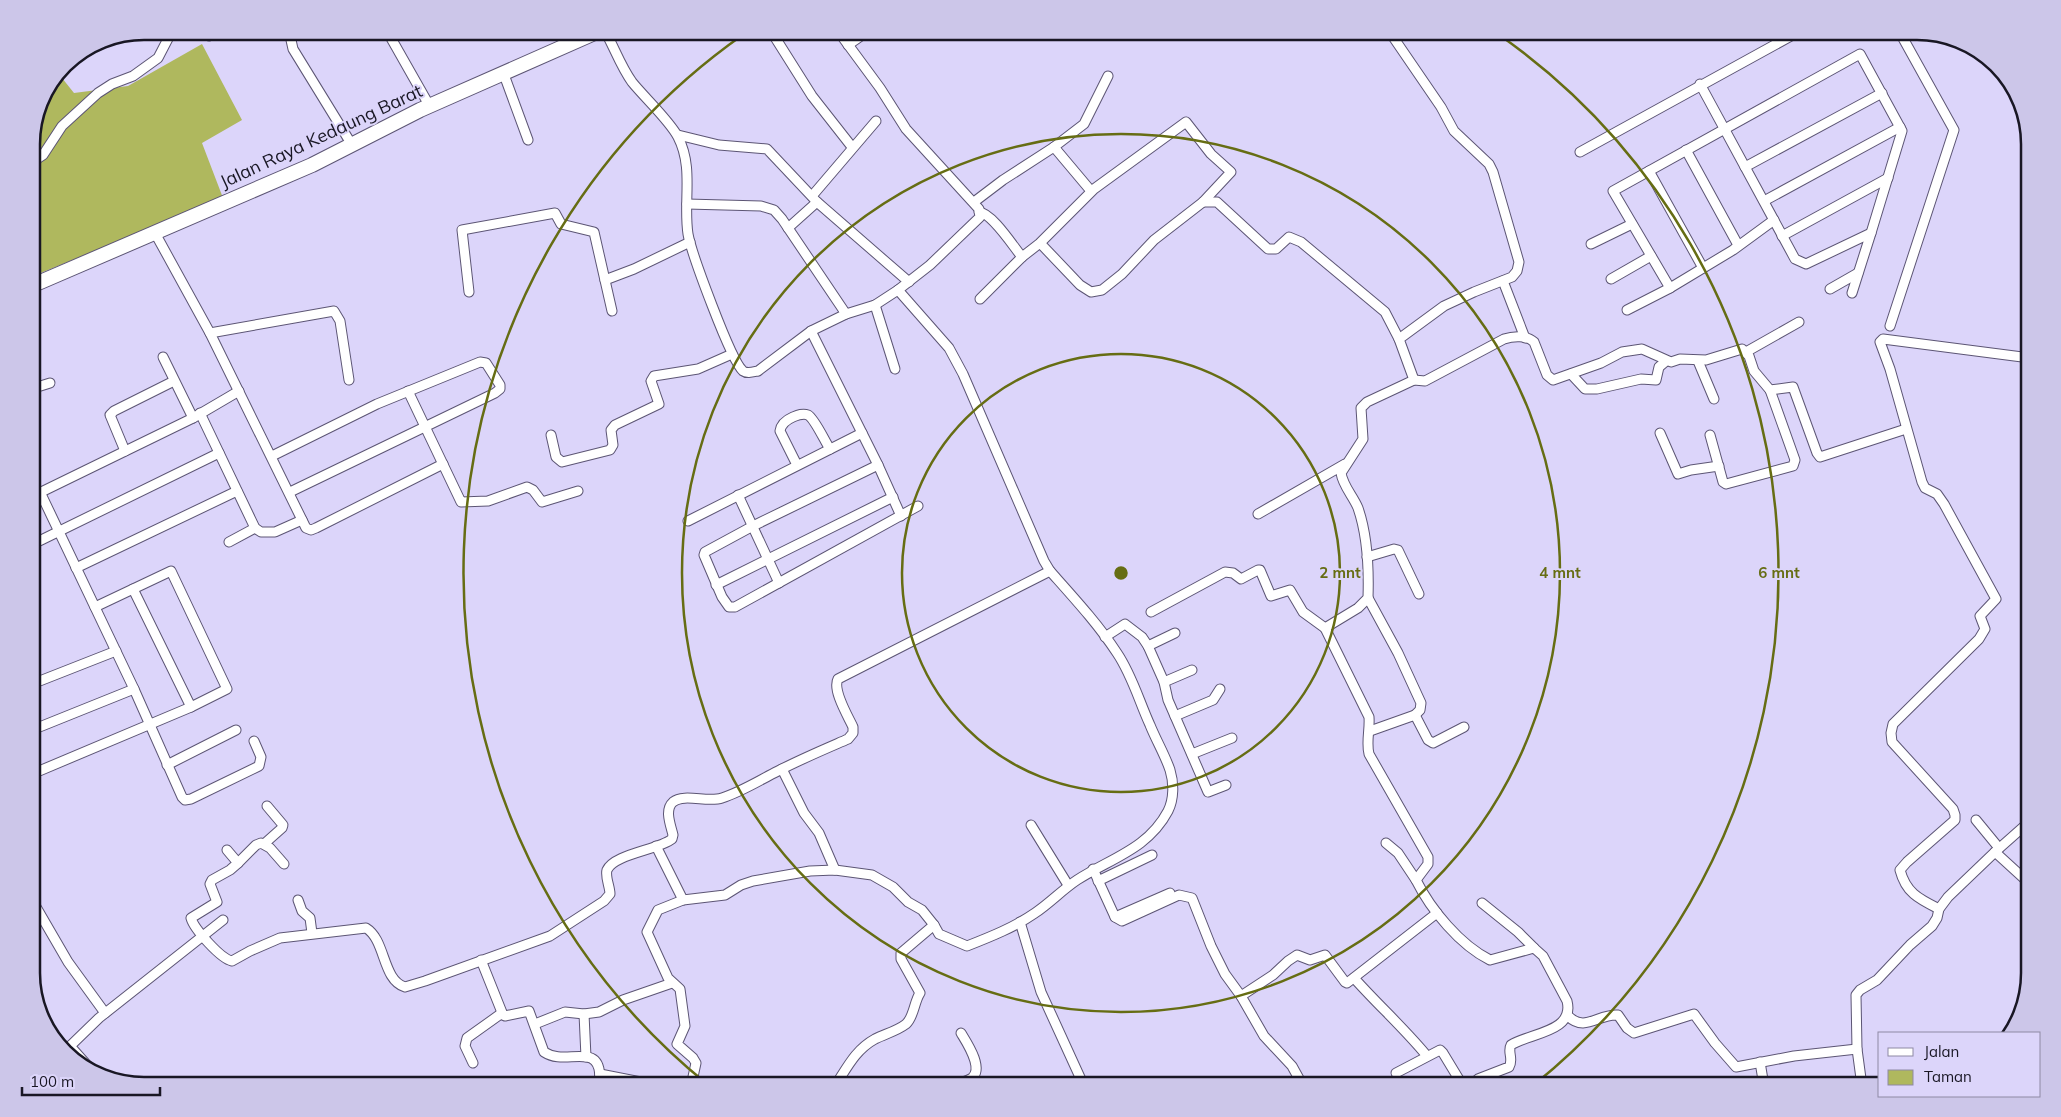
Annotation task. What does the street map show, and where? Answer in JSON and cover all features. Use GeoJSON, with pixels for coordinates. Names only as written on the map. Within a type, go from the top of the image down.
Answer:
{"type":"FeatureCollection","features":[{"type":"Feature","properties":{"kind":"street"},"geometry":{"type":"LineString","coordinates":[[40,157],[62,126],[98,93],[112,84],[133,76],[158,58],[167,40]]}},
{"type":"Feature","properties":{"kind":"street"},"geometry":{"type":"LineString","coordinates":[[291,40],[293,49],[352,145]]}},
{"type":"Feature","properties":{"kind":"street"},"geometry":{"type":"LineString","coordinates":[[392,40],[429,105]]}},
{"type":"Feature","properties":{"kind":"street","name":"Jalan Raya Kedaung Barat"},"geometry":{"type":"LineString","coordinates":[[40,283],[312,165],[429,105],[577,40]]}},
{"type":"Feature","properties":{"kind":"street"},"geometry":{"type":"LineString","coordinates":[[610,40],[630,80],[678,135],[685,155],[690,242],[695,261],[732,354],[742,370],[748,373],[758,371],[811,331],[846,314],[874,305],[898,290],[930,265],[980,217],[974,202],[906,129],[880,88],[845,40]]}},
{"type":"Feature","properties":{"kind":"street"},"geometry":{"type":"LineString","coordinates":[[778,40],[812,96],[852,147]]}},
{"type":"Feature","properties":{"kind":"street"},"geometry":{"type":"LineString","coordinates":[[848,44],[854,40]]}},
{"type":"Feature","properties":{"kind":"street"},"geometry":{"type":"LineString","coordinates":[[1395,40],[1441,107],[1454,131],[1488,164],[1493,172],[1519,262],[1515,274],[1444,306],[1399,339]]}},
{"type":"Feature","properties":{"kind":"street"},"geometry":{"type":"LineString","coordinates":[[1580,152],[1700,84],[1783,40]]}},
{"type":"Feature","properties":{"kind":"street"},"geometry":{"type":"LineString","coordinates":[[1890,326],[1954,130],[1904,40]]}},
{"type":"Feature","properties":{"kind":"street"},"geometry":{"type":"LineString","coordinates":[[1670,288],[1613,191],[1860,54],[1902,131],[1852,293]]}},
{"type":"Feature","properties":{"kind":"street"},"geometry":{"type":"LineString","coordinates":[[503,72],[528,140]]}},
{"type":"Feature","properties":{"kind":"street"},"geometry":{"type":"LineString","coordinates":[[974,202],[1084,124],[1108,76]]}},
{"type":"Feature","properties":{"kind":"street"},"geometry":{"type":"LineString","coordinates":[[1700,84],[1795,259],[1806,264],[1871,233]]}},
{"type":"Feature","properties":{"kind":"street"},"geometry":{"type":"LineString","coordinates":[[1745,167],[1882,93]]}},
{"type":"Feature","properties":{"kind":"street"},"geometry":{"type":"LineString","coordinates":[[788,228],[814,199],[852,147],[876,121]]}},
{"type":"Feature","properties":{"kind":"street"},"geometry":{"type":"LineString","coordinates":[[980,299],[1022,257],[1040,243],[1091,191],[1186,122],[1211,154],[1232,172],[1203,202],[1154,240],[1122,274],[1102,290],[1091,292],[1080,285],[1040,243]]}},
{"type":"Feature","properties":{"kind":"street"},"geometry":{"type":"LineString","coordinates":[[1764,201],[1900,127]]}},
{"type":"Feature","properties":{"kind":"street"},"geometry":{"type":"LineString","coordinates":[[678,135],[719,145],[767,149],[814,199],[909,282]]}},
{"type":"Feature","properties":{"kind":"street"},"geometry":{"type":"LineString","coordinates":[[1054,147],[1091,191]]}},
{"type":"Feature","properties":{"kind":"street"},"geometry":{"type":"LineString","coordinates":[[1686,150],[1738,245]]}},
{"type":"Feature","properties":{"kind":"street"},"geometry":{"type":"LineString","coordinates":[[1649,171],[1703,268]]}},
{"type":"Feature","properties":{"kind":"street"},"geometry":{"type":"LineString","coordinates":[[1782,236],[1888,178]]}},
{"type":"Feature","properties":{"kind":"street"},"geometry":{"type":"LineString","coordinates":[[1203,202],[1217,202],[1268,249],[1274,250],[1290,237],[1301,242],[1385,312],[1399,339],[1414,380]]}},
{"type":"Feature","properties":{"kind":"street"},"geometry":{"type":"LineString","coordinates":[[687,204],[761,206],[774,210],[846,314]]}},
{"type":"Feature","properties":{"kind":"street"},"geometry":{"type":"LineString","coordinates":[[979,212],[985,212],[991,218],[1022,257]]}},
{"type":"Feature","properties":{"kind":"street"},"geometry":{"type":"LineString","coordinates":[[469,292],[462,230],[555,213],[561,224],[594,232],[612,311]]}},
{"type":"Feature","properties":{"kind":"street"},"geometry":{"type":"LineString","coordinates":[[1627,310],[1670,288],[1703,268],[1774,220]]}},
{"type":"Feature","properties":{"kind":"street"},"geometry":{"type":"LineString","coordinates":[[1591,244],[1632,224]]}},
{"type":"Feature","properties":{"kind":"street"},"geometry":{"type":"LineString","coordinates":[[155,233],[210,333],[308,529],[316,528],[443,464]]}},
{"type":"Feature","properties":{"kind":"street"},"geometry":{"type":"LineString","coordinates":[[605,280],[634,269],[690,242]]}},
{"type":"Feature","properties":{"kind":"street"},"geometry":{"type":"LineString","coordinates":[[1611,279],[1651,256]]}},
{"type":"Feature","properties":{"kind":"street"},"geometry":{"type":"LineString","coordinates":[[1830,289],[1858,272]]}},
{"type":"Feature","properties":{"kind":"street"},"geometry":{"type":"LineString","coordinates":[[1503,281],[1525,338]]}},
{"type":"Feature","properties":{"kind":"street"},"geometry":{"type":"LineString","coordinates":[[693,1077],[696,1063],[678,1045],[678,1041],[686,1026],[680,989],[672,982],[647,930],[658,910],[683,900],[725,895],[741,885],[753,881],[810,871],[836,870],[872,875],[922,910],[939,934],[967,946],[1036,913],[1068,886],[1093,869],[1135,848],[1150,836],[1169,809],[1172,798],[1172,784],[1167,763],[1130,676],[1089,614],[1050,571],[991,442],[963,374],[949,348],[898,290]]}},
{"type":"Feature","properties":{"kind":"street"},"geometry":{"type":"LineString","coordinates":[[874,305],[895,369]]}},
{"type":"Feature","properties":{"kind":"street"},"geometry":{"type":"LineString","coordinates":[[210,333],[334,311],[340,321],[349,380]]}},
{"type":"Feature","properties":{"kind":"street"},"geometry":{"type":"LineString","coordinates":[[1746,352],[1799,322]]}},
{"type":"Feature","properties":{"kind":"street"},"geometry":{"type":"LineString","coordinates":[[811,331],[878,465],[901,516]]}},
{"type":"Feature","properties":{"kind":"street"},"geometry":{"type":"LineString","coordinates":[[1370,730],[1415,715],[1420,710],[1421,704],[1412,680],[1368,598],[1365,534],[1358,508],[1342,476],[1342,469],[1362,442],[1364,436],[1361,408],[1367,402],[1414,380],[1425,381],[1504,339],[1525,338],[1534,342],[1546,375],[1551,379],[1571,374],[1622,352],[1642,349],[1671,362],[1680,359],[1698,361],[1740,349],[1746,352],[1754,371],[1770,390],[1795,460],[1793,466],[1728,484],[1723,482],[1710,435]]}},
{"type":"Feature","properties":{"kind":"street"},"geometry":{"type":"LineString","coordinates":[[1939,909],[1911,893],[1902,878],[1900,870],[1955,820],[1955,816],[1953,809],[1892,742],[1891,733],[1893,724],[1980,639],[1985,629],[1980,616],[1996,599],[1944,504],[1937,494],[1925,488],[1906,429],[1890,369],[1880,345],[1881,340],[2021,357]]}},
{"type":"Feature","properties":{"kind":"street"},"geometry":{"type":"LineString","coordinates":[[551,435],[556,457],[562,462],[610,450],[613,444],[611,430],[614,426],[659,404],[651,381],[654,376],[698,369],[732,354]]}},
{"type":"Feature","properties":{"kind":"street"},"geometry":{"type":"LineString","coordinates":[[163,357],[174,381],[219,453],[255,528],[260,532],[275,532],[302,520]]}},
{"type":"Feature","properties":{"kind":"street"},"geometry":{"type":"LineString","coordinates":[[1571,374],[1585,389],[1641,379],[1656,380],[1659,367],[1666,361]]}},
{"type":"Feature","properties":{"kind":"street"},"geometry":{"type":"LineString","coordinates":[[1698,361],[1714,399]]}},
{"type":"Feature","properties":{"kind":"street"},"geometry":{"type":"LineString","coordinates":[[272,456],[408,391],[483,362],[486,363],[500,385],[500,389],[495,393],[290,492]]}},
{"type":"Feature","properties":{"kind":"street"},"geometry":{"type":"LineString","coordinates":[[125,451],[110,415],[114,411],[174,381]]}},
{"type":"Feature","properties":{"kind":"street"},"geometry":{"type":"LineString","coordinates":[[40,386],[50,383]]}},
{"type":"Feature","properties":{"kind":"street"},"geometry":{"type":"LineString","coordinates":[[1770,390],[1793,387],[1820,457],[1906,429]]}},
{"type":"Feature","properties":{"kind":"street"},"geometry":{"type":"LineString","coordinates":[[40,492],[196,416],[239,391]]}},
{"type":"Feature","properties":{"kind":"street"},"geometry":{"type":"LineString","coordinates":[[408,391],[461,502],[488,500],[527,486],[533,490],[542,502],[578,491]]}},
{"type":"Feature","properties":{"kind":"street"},"geometry":{"type":"LineString","coordinates":[[797,465],[780,431],[787,420],[802,414],[808,415],[830,449]]}},
{"type":"Feature","properties":{"kind":"street"},"geometry":{"type":"LineString","coordinates":[[688,521],[862,433]]}},
{"type":"Feature","properties":{"kind":"street"},"geometry":{"type":"LineString","coordinates":[[1660,433],[1677,474],[1718,466]]}},
{"type":"Feature","properties":{"kind":"street"},"geometry":{"type":"LineString","coordinates":[[40,541],[219,453]]}},
{"type":"Feature","properties":{"kind":"street"},"geometry":{"type":"LineString","coordinates":[[1258,514],[1347,462]]}},
{"type":"Feature","properties":{"kind":"street"},"geometry":{"type":"LineString","coordinates":[[878,465],[753,526],[705,552],[704,555],[724,602],[730,608],[735,607],[918,506]]}},
{"type":"Feature","properties":{"kind":"street"},"geometry":{"type":"LineString","coordinates":[[76,568],[237,490]]}},
{"type":"Feature","properties":{"kind":"street"},"geometry":{"type":"LineString","coordinates":[[738,495],[779,583]]}},
{"type":"Feature","properties":{"kind":"street"},"geometry":{"type":"LineString","coordinates":[[716,585],[893,497]]}},
{"type":"Feature","properties":{"kind":"street"},"geometry":{"type":"LineString","coordinates":[[40,502],[58,531],[116,651],[182,797],[185,800],[191,799],[259,766],[261,757],[254,741]]}},
{"type":"Feature","properties":{"kind":"street"},"geometry":{"type":"LineString","coordinates":[[229,542],[255,528]]}},
{"type":"Feature","properties":{"kind":"street"},"geometry":{"type":"LineString","coordinates":[[1367,557],[1394,549],[1398,550],[1419,594]]}},
{"type":"Feature","properties":{"kind":"street"},"geometry":{"type":"LineString","coordinates":[[1151,612],[1225,572],[1233,573],[1241,579],[1258,570],[1260,571],[1271,596],[1290,590],[1303,612],[1326,628],[1369,717],[1369,754],[1428,857],[1428,864],[1416,880]]}},
{"type":"Feature","properties":{"kind":"street"},"geometry":{"type":"LineString","coordinates":[[40,771],[150,725],[227,689],[171,571],[95,608]]}},
{"type":"Feature","properties":{"kind":"street"},"geometry":{"type":"LineString","coordinates":[[267,806],[282,825],[282,828],[264,844],[256,845],[230,870],[212,880],[210,884],[217,902],[191,918],[204,937],[225,959],[232,961],[280,938],[366,928],[375,936],[395,981],[405,987],[550,936],[604,901],[610,894],[607,873],[611,866],[621,859],[670,841],[673,837],[668,814],[670,806],[674,801],[684,798],[719,799],[851,736],[853,726],[836,690],[838,679],[1050,571]]}},
{"type":"Feature","properties":{"kind":"street"},"geometry":{"type":"LineString","coordinates":[[133,589],[191,707]]}},
{"type":"Feature","properties":{"kind":"street"},"geometry":{"type":"LineString","coordinates":[[1326,628],[1358,608],[1368,598]]}},
{"type":"Feature","properties":{"kind":"street"},"geometry":{"type":"LineString","coordinates":[[1105,637],[1126,624],[1142,637],[1164,682],[1168,700],[1208,792],[1226,785]]}},
{"type":"Feature","properties":{"kind":"street"},"geometry":{"type":"LineString","coordinates":[[1148,646],[1175,633]]}},
{"type":"Feature","properties":{"kind":"street"},"geometry":{"type":"LineString","coordinates":[[40,681],[116,651]]}},
{"type":"Feature","properties":{"kind":"street"},"geometry":{"type":"LineString","coordinates":[[1164,682],[1192,670]]}},
{"type":"Feature","properties":{"kind":"street"},"geometry":{"type":"LineString","coordinates":[[40,727],[134,689]]}},
{"type":"Feature","properties":{"kind":"street"},"geometry":{"type":"LineString","coordinates":[[1175,716],[1213,700],[1220,689]]}},
{"type":"Feature","properties":{"kind":"street"},"geometry":{"type":"LineString","coordinates":[[1415,715],[1431,743],[1464,727]]}},
{"type":"Feature","properties":{"kind":"street"},"geometry":{"type":"LineString","coordinates":[[167,765],[236,730]]}},
{"type":"Feature","properties":{"kind":"street"},"geometry":{"type":"LineString","coordinates":[[1192,754],[1232,738]]}},
{"type":"Feature","properties":{"kind":"street"},"geometry":{"type":"LineString","coordinates":[[782,769],[804,813],[819,833],[836,870]]}},
{"type":"Feature","properties":{"kind":"street"},"geometry":{"type":"LineString","coordinates":[[1976,820],[1997,850],[2021,875]]}},
{"type":"Feature","properties":{"kind":"street"},"geometry":{"type":"LineString","coordinates":[[1031,825],[1068,886]]}},
{"type":"Feature","properties":{"kind":"street"},"geometry":{"type":"LineString","coordinates":[[1861,1077],[1857,1049],[1856,995],[1877,980],[1910,945],[1932,926],[1937,918],[1939,909],[1948,896],[2021,829]]}},
{"type":"Feature","properties":{"kind":"street"},"geometry":{"type":"LineString","coordinates":[[1386,843],[1394,848],[1437,913],[1454,932],[1482,956],[1490,960],[1534,948]]}},
{"type":"Feature","properties":{"kind":"street"},"geometry":{"type":"LineString","coordinates":[[264,844],[284,864]]}},
{"type":"Feature","properties":{"kind":"street"},"geometry":{"type":"LineString","coordinates":[[656,846],[683,900]]}},
{"type":"Feature","properties":{"kind":"street"},"geometry":{"type":"LineString","coordinates":[[227,850],[238,863]]}},
{"type":"Feature","properties":{"kind":"street"},"geometry":{"type":"LineString","coordinates":[[1098,881],[1152,855]]}},
{"type":"Feature","properties":{"kind":"street"},"geometry":{"type":"LineString","coordinates":[[1093,869],[1115,917],[1119,920],[1124,921],[1179,895],[1192,898],[1220,965],[1241,996],[1264,1036],[1292,1066],[1298,1077]]}},
{"type":"Feature","properties":{"kind":"street"},"geometry":{"type":"LineString","coordinates":[[1115,917],[1170,893]]}},
{"type":"Feature","properties":{"kind":"street"},"geometry":{"type":"LineString","coordinates":[[298,900],[302,911],[310,918],[312,933]]}},
{"type":"Feature","properties":{"kind":"street"},"geometry":{"type":"LineString","coordinates":[[1482,903],[1518,932],[1543,956],[1559,983],[1569,1009],[1568,1016],[1549,1030],[1511,1045],[1509,1048],[1512,1063],[1510,1066],[1483,1077]]}},
{"type":"Feature","properties":{"kind":"street"},"geometry":{"type":"LineString","coordinates":[[1241,996],[1297,956],[1310,960],[1325,955],[1345,982],[1354,978],[1437,913]]}},
{"type":"Feature","properties":{"kind":"street"},"geometry":{"type":"LineString","coordinates":[[40,914],[68,962],[105,1013]]}},
{"type":"Feature","properties":{"kind":"street"},"geometry":{"type":"LineString","coordinates":[[70,1046],[105,1013],[204,937],[210,929],[223,920]]}},
{"type":"Feature","properties":{"kind":"street"},"geometry":{"type":"LineString","coordinates":[[1020,922],[1041,992],[1080,1077]]}},
{"type":"Feature","properties":{"kind":"street"},"geometry":{"type":"LineString","coordinates":[[841,1077],[859,1050],[899,1028],[910,1019],[920,993],[901,959],[901,953],[934,925]]}},
{"type":"Feature","properties":{"kind":"street"},"geometry":{"type":"LineString","coordinates":[[481,960],[502,1013],[505,1016],[528,1010],[535,1024],[542,1050],[558,1058],[586,1057],[595,1062],[600,1077]]}},
{"type":"Feature","properties":{"kind":"street"},"geometry":{"type":"LineString","coordinates":[[1354,978],[1378,1006],[1386,1010],[1406,1030],[1427,1056]]}},
{"type":"Feature","properties":{"kind":"street"},"geometry":{"type":"LineString","coordinates":[[535,1024],[562,1013],[584,1014],[599,1012],[623,1000],[672,982]]}},
{"type":"Feature","properties":{"kind":"street"},"geometry":{"type":"LineString","coordinates":[[473,1063],[465,1046],[467,1038],[502,1013]]}},
{"type":"Feature","properties":{"kind":"street"},"geometry":{"type":"LineString","coordinates":[[584,1014],[586,1057]]}},
{"type":"Feature","properties":{"kind":"street"},"geometry":{"type":"LineString","coordinates":[[1568,1016],[1573,1021],[1583,1024],[1604,1016],[1618,1014],[1627,1028],[1634,1033],[1694,1014],[1734,1066],[1857,1049]]}},
{"type":"Feature","properties":{"kind":"street"},"geometry":{"type":"LineString","coordinates":[[962,1033],[974,1056],[976,1070],[972,1077]]}},
{"type":"Feature","properties":{"kind":"street"},"geometry":{"type":"LineString","coordinates":[[1396,1073],[1427,1056],[1442,1051],[1458,1077]]}},
{"type":"Feature","properties":{"kind":"street"},"geometry":{"type":"LineString","coordinates":[[1760,1062],[1762,1077]]}},
{"type":"Feature","properties":{"kind":"street"},"geometry":{"type":"LineString","coordinates":[[600,1074],[615,1077]]}},
{"type":"Feature","properties":{"kind":"green space"},"geometry":{"type":"Polygon","coordinates":[[[202,44],[242,120],[202,143],[223,198],[40,273],[40,137],[48,104],[63,79],[74,93],[128,86],[202,44]]]}}]}
